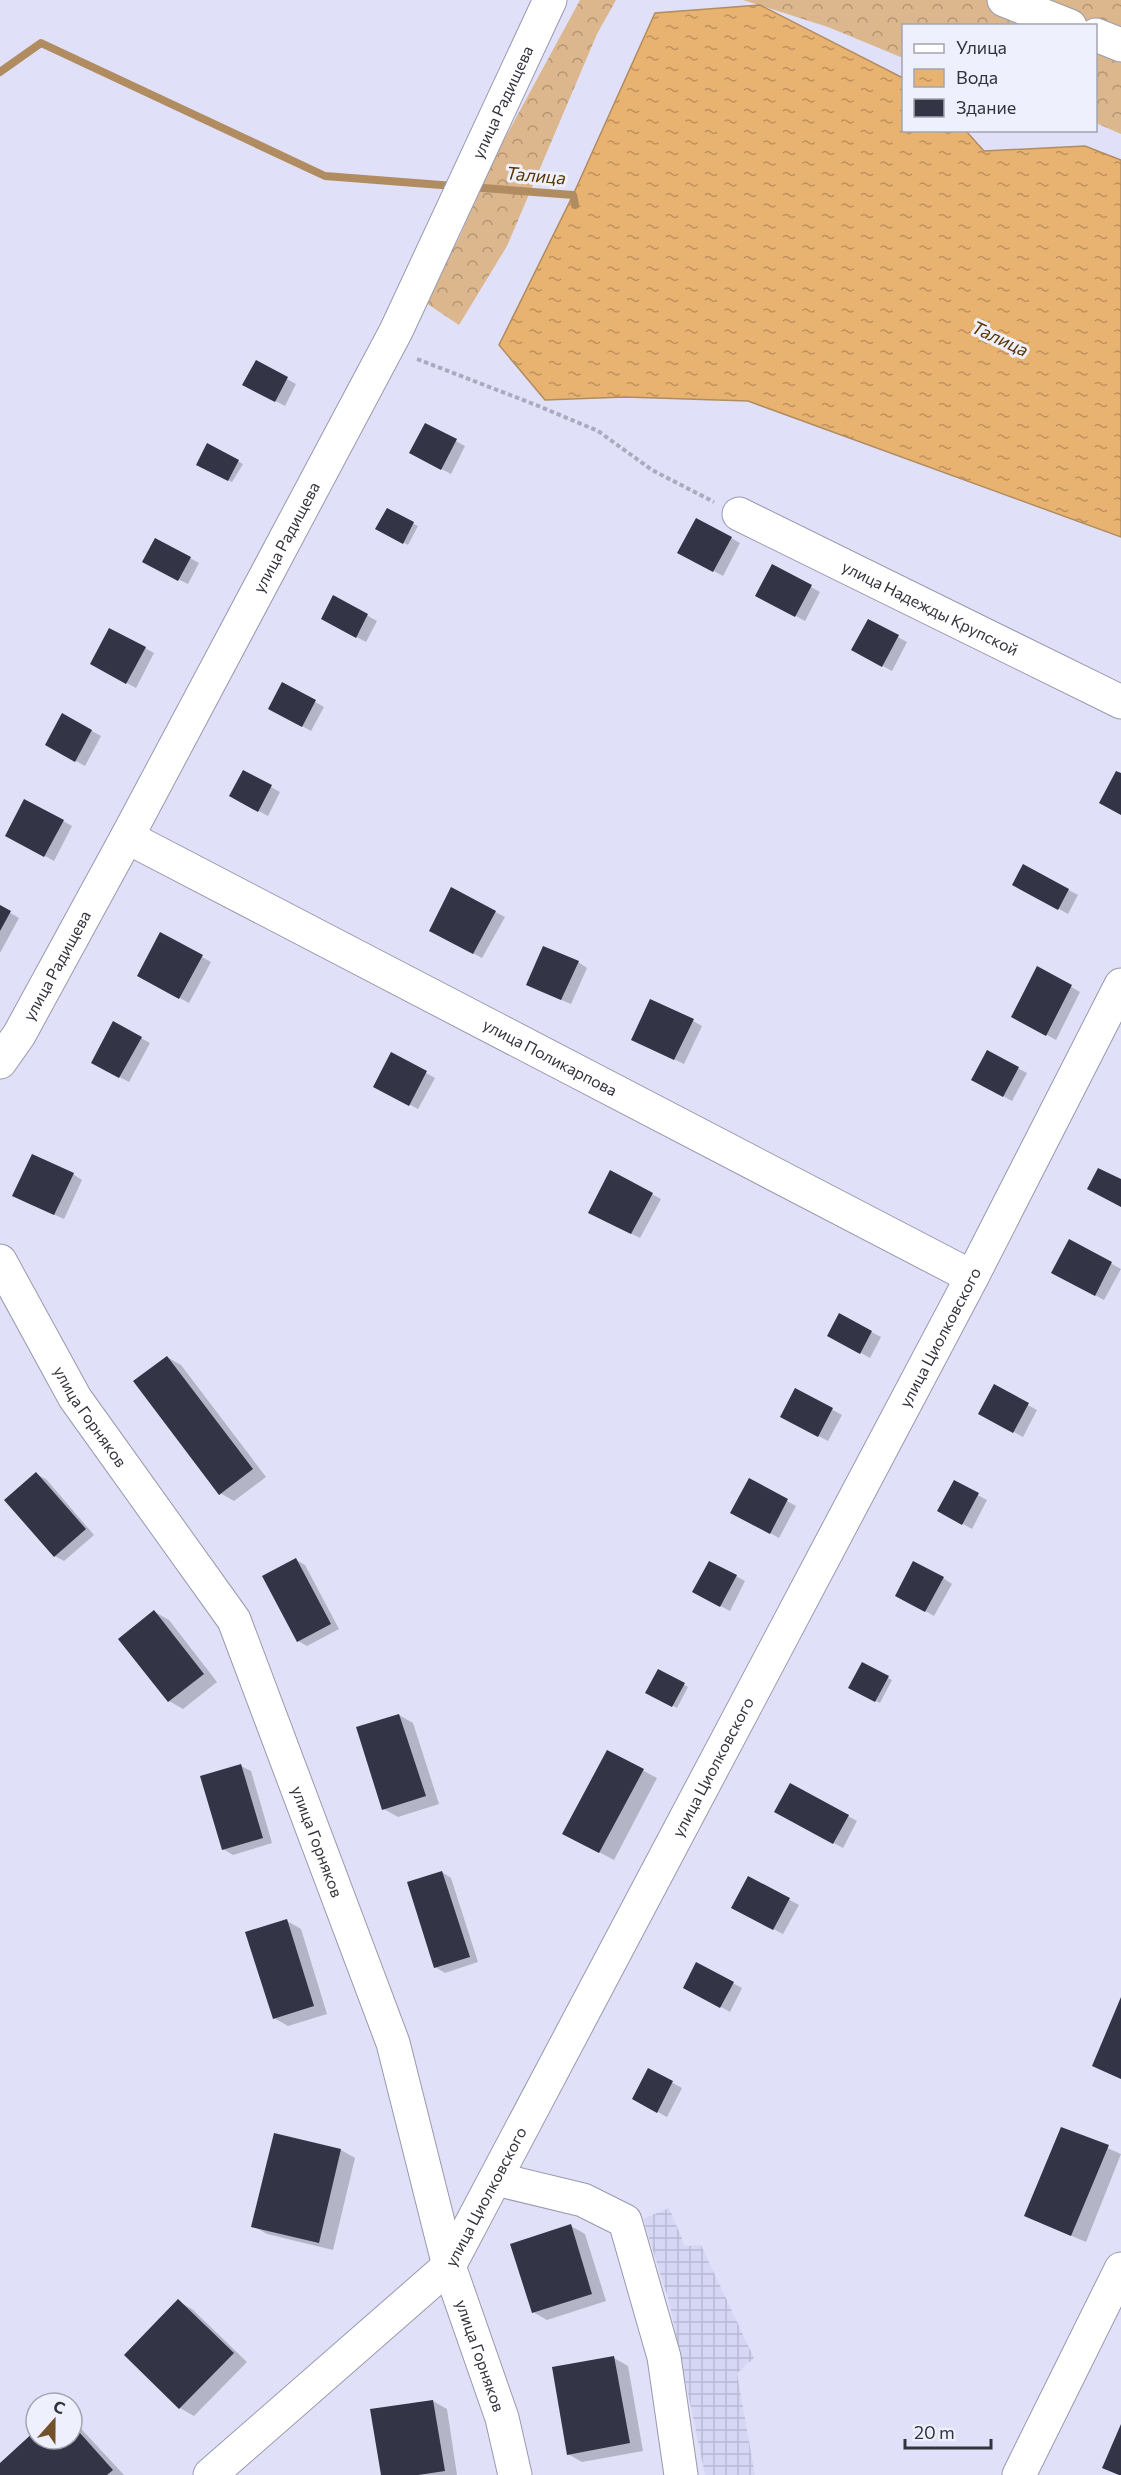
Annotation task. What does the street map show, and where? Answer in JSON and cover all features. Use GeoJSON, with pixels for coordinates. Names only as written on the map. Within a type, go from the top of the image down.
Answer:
{"type":"FeatureCollection","features":[{"type":"Feature","properties":{"kind":"street","name":"улица Радищева"},"geometry":{"type":"LineString","coordinates":[[0,1062],[19,1035],[127,837],[387,347],[423,276],[550,0]]}},
{"type":"Feature","properties":{"kind":"street"},"geometry":{"type":"LineString","coordinates":[[1004,0],[1065,24]]}},
{"type":"Feature","properties":{"kind":"street"},"geometry":{"type":"LineString","coordinates":[[1097,36],[1121,45]]}},
{"type":"Feature","properties":{"kind":"street","name":"улица Надежды Крупской"},"geometry":{"type":"LineString","coordinates":[[739,514],[1121,702]]}},
{"type":"Feature","properties":{"kind":"street","name":"улица Поликарпова"},"geometry":{"type":"LineString","coordinates":[[127,837],[972,1277]]}},
{"type":"Feature","properties":{"kind":"street","name":"улица Циолковского"},"geometry":{"type":"LineString","coordinates":[[210,2475],[449,2266],[972,1277],[1121,985]]}},
{"type":"Feature","properties":{"kind":"street","name":"улица Горняков"},"geometry":{"type":"LineString","coordinates":[[0,1261],[75,1398],[234,1620],[393,2043],[449,2266],[502,2418],[515,2475]]}},
{"type":"Feature","properties":{"kind":"street"},"geometry":{"type":"LineString","coordinates":[[496,2179],[583,2200],[625,2222],[664,2357],[681,2475]]}},
{"type":"Feature","properties":{"kind":"street"},"geometry":{"type":"LineString","coordinates":[[1019,2475],[1121,2269]]}},
{"type":"Feature","properties":{"kind":"path"},"geometry":{"type":"LineString","coordinates":[[387,347],[598,431],[652,470],[739,514]]}},
{"type":"Feature","properties":{"kind":"shaded area"},"geometry":{"type":"Polygon","coordinates":[[[669,2208],[685,2246],[701,2245],[754,2358],[737,2373],[755,2475],[705,2475],[669,2301],[643,2219],[669,2208]]]}},
{"type":"Feature","properties":{"kind":"green space"},"geometry":{"type":"Polygon","coordinates":[[[580,0],[616,0],[597,34],[507,246],[459,325],[423,301],[458,240],[498,151],[580,0]]]}},
{"type":"Feature","properties":{"kind":"green space"},"geometry":{"type":"Polygon","coordinates":[[[743,0],[1121,0],[1121,134],[1097,123],[1097,24],[902,24],[902,58],[828,27],[743,0]]]}},
{"type":"Feature","properties":{"kind":"water"},"geometry":{"type":"Polygon","coordinates":[[[760,5],[902,77],[902,132],[967,132],[984,151],[1085,146],[1121,160],[1121,537],[748,401],[625,397],[545,400],[499,345],[573,195],[655,13],[760,5]]]}},
{"type":"Feature","properties":{"kind":"building"},"geometry":{"type":"Polygon","coordinates":[[[256,360],[288,377],[275,402],[242,385],[256,360]]]}},
{"type":"Feature","properties":{"kind":"building"},"geometry":{"type":"Polygon","coordinates":[[[425,423],[457,439],[441,470],[409,453],[425,423]]]}},
{"type":"Feature","properties":{"kind":"building"},"geometry":{"type":"Polygon","coordinates":[[[207,443],[239,460],[228,481],[196,465],[207,443]]]}},
{"type":"Feature","properties":{"kind":"building"},"geometry":{"type":"Polygon","coordinates":[[[387,508],[414,522],[403,544],[375,529],[387,508]]]}},
{"type":"Feature","properties":{"kind":"building"},"geometry":{"type":"Polygon","coordinates":[[[696,518],[732,537],[713,572],[677,553],[696,518]]]}},
{"type":"Feature","properties":{"kind":"building"},"geometry":{"type":"Polygon","coordinates":[[[155,538],[191,557],[178,581],[142,562],[155,538]]]}},
{"type":"Feature","properties":{"kind":"building"},"geometry":{"type":"Polygon","coordinates":[[[772,564],[812,585],[795,617],[755,596],[772,564]]]}},
{"type":"Feature","properties":{"kind":"building"},"geometry":{"type":"Polygon","coordinates":[[[333,595],[368,614],[356,638],[321,619],[333,595]]]}},
{"type":"Feature","properties":{"kind":"building"},"geometry":{"type":"Polygon","coordinates":[[[868,619],[899,635],[882,667],[851,650],[868,619]]]}},
{"type":"Feature","properties":{"kind":"building"},"geometry":{"type":"Polygon","coordinates":[[[109,628],[146,647],[126,684],[90,664],[109,628]]]}},
{"type":"Feature","properties":{"kind":"building"},"geometry":{"type":"Polygon","coordinates":[[[282,682],[316,700],[302,727],[268,709],[282,682]]]}},
{"type":"Feature","properties":{"kind":"building"},"geometry":{"type":"Polygon","coordinates":[[[62,713],[92,730],[75,762],[45,745],[62,713]]]}},
{"type":"Feature","properties":{"kind":"building"},"geometry":{"type":"Polygon","coordinates":[[[243,770],[272,785],[258,812],[229,796],[243,770]]]}},
{"type":"Feature","properties":{"kind":"building"},"geometry":{"type":"Polygon","coordinates":[[[1116,771],[1121,773],[1121,815],[1099,803],[1116,771]]]}},
{"type":"Feature","properties":{"kind":"building"},"geometry":{"type":"Polygon","coordinates":[[[24,799],[64,820],[44,857],[5,836],[24,799]]]}},
{"type":"Feature","properties":{"kind":"building"},"geometry":{"type":"Polygon","coordinates":[[[1023,864],[1069,889],[1058,910],[1012,885],[1023,864]]]}},
{"type":"Feature","properties":{"kind":"building"},"geometry":{"type":"Polygon","coordinates":[[[451,887],[496,911],[473,954],[429,931],[451,887]]]}},
{"type":"Feature","properties":{"kind":"building"},"geometry":{"type":"Polygon","coordinates":[[[0,905],[11,911],[0,931],[0,905]]]}},
{"type":"Feature","properties":{"kind":"building"},"geometry":{"type":"Polygon","coordinates":[[[160,932],[203,955],[179,999],[137,976],[160,932]]]}},
{"type":"Feature","properties":{"kind":"building"},"geometry":{"type":"Polygon","coordinates":[[[543,946],[579,961],[561,1000],[526,985],[543,946]]]}},
{"type":"Feature","properties":{"kind":"building"},"geometry":{"type":"Polygon","coordinates":[[[1037,966],[1072,985],[1046,1036],[1011,1017],[1037,966]]]}},
{"type":"Feature","properties":{"kind":"building"},"geometry":{"type":"Polygon","coordinates":[[[650,999],[694,1019],[674,1060],[631,1040],[650,999]]]}},
{"type":"Feature","properties":{"kind":"building"},"geometry":{"type":"Polygon","coordinates":[[[113,1021],[142,1037],[119,1078],[91,1063],[113,1021]]]}},
{"type":"Feature","properties":{"kind":"building"},"geometry":{"type":"Polygon","coordinates":[[[987,1050],[1019,1067],[1003,1097],[971,1080],[987,1050]]]}},
{"type":"Feature","properties":{"kind":"building"},"geometry":{"type":"Polygon","coordinates":[[[391,1052],[427,1071],[409,1106],[373,1087],[391,1052]]]}},
{"type":"Feature","properties":{"kind":"building"},"geometry":{"type":"Polygon","coordinates":[[[32,1154],[74,1173],[54,1215],[12,1196],[32,1154]]]}},
{"type":"Feature","properties":{"kind":"building"},"geometry":{"type":"Polygon","coordinates":[[[1098,1168],[1121,1179],[1121,1207],[1087,1189],[1098,1168]]]}},
{"type":"Feature","properties":{"kind":"building"},"geometry":{"type":"Polygon","coordinates":[[[610,1170],[653,1193],[631,1234],[588,1213],[610,1170]]]}},
{"type":"Feature","properties":{"kind":"building"},"geometry":{"type":"Polygon","coordinates":[[[1069,1239],[1112,1262],[1095,1296],[1051,1273],[1069,1239]]]}},
{"type":"Feature","properties":{"kind":"building"},"geometry":{"type":"Polygon","coordinates":[[[839,1313],[872,1331],[860,1354],[827,1336],[839,1313]]]}},
{"type":"Feature","properties":{"kind":"building"},"geometry":{"type":"Polygon","coordinates":[[[167,1356],[253,1469],[219,1495],[133,1381],[167,1356]]]}},
{"type":"Feature","properties":{"kind":"building"},"geometry":{"type":"Polygon","coordinates":[[[994,1384],[1029,1403],[1013,1433],[978,1414],[994,1384]]]}},
{"type":"Feature","properties":{"kind":"building"},"geometry":{"type":"Polygon","coordinates":[[[795,1388],[833,1408],[818,1437],[780,1417],[795,1388]]]}},
{"type":"Feature","properties":{"kind":"building"},"geometry":{"type":"Polygon","coordinates":[[[36,1472],[86,1529],[54,1557],[4,1500],[36,1472]]]}},
{"type":"Feature","properties":{"kind":"building"},"geometry":{"type":"Polygon","coordinates":[[[749,1478],[788,1499],[770,1534],[730,1513],[749,1478]]]}},
{"type":"Feature","properties":{"kind":"building"},"geometry":{"type":"Polygon","coordinates":[[[954,1480],[979,1493],[962,1525],[937,1511],[954,1480]]]}},
{"type":"Feature","properties":{"kind":"building"},"geometry":{"type":"Polygon","coordinates":[[[296,1558],[331,1624],[297,1642],[262,1576],[296,1558]]]}},
{"type":"Feature","properties":{"kind":"building"},"geometry":{"type":"Polygon","coordinates":[[[709,1561],[737,1575],[720,1607],[692,1592],[709,1561]]]}},
{"type":"Feature","properties":{"kind":"building"},"geometry":{"type":"Polygon","coordinates":[[[913,1561],[944,1577],[925,1612],[895,1596],[913,1561]]]}},
{"type":"Feature","properties":{"kind":"building"},"geometry":{"type":"Polygon","coordinates":[[[154,1610],[204,1674],[168,1702],[118,1639],[154,1610]]]}},
{"type":"Feature","properties":{"kind":"building"},"geometry":{"type":"Polygon","coordinates":[[[862,1662],[889,1676],[875,1702],[848,1688],[862,1662]]]}},
{"type":"Feature","properties":{"kind":"building"},"geometry":{"type":"Polygon","coordinates":[[[658,1669],[685,1683],[672,1707],[645,1693],[658,1669]]]}},
{"type":"Feature","properties":{"kind":"building"},"geometry":{"type":"Polygon","coordinates":[[[399,1714],[426,1796],[382,1810],[356,1727],[399,1714]]]}},
{"type":"Feature","properties":{"kind":"building"},"geometry":{"type":"Polygon","coordinates":[[[607,1750],[644,1769],[599,1853],[562,1834],[607,1750]]]}},
{"type":"Feature","properties":{"kind":"building"},"geometry":{"type":"Polygon","coordinates":[[[241,1764],[263,1838],[222,1850],[200,1776],[241,1764]]]}},
{"type":"Feature","properties":{"kind":"building"},"geometry":{"type":"Polygon","coordinates":[[[790,1783],[849,1815],[833,1844],[774,1812],[790,1783]]]}},
{"type":"Feature","properties":{"kind":"building"},"geometry":{"type":"Polygon","coordinates":[[[442,1871],[470,1957],[434,1968],[407,1882],[442,1871]]]}},
{"type":"Feature","properties":{"kind":"building"},"geometry":{"type":"Polygon","coordinates":[[[748,1876],[790,1898],[773,1930],[731,1908],[748,1876]]]}},
{"type":"Feature","properties":{"kind":"building"},"geometry":{"type":"Polygon","coordinates":[[[287,1919],[314,2006],[273,2019],[245,1932],[287,1919]]]}},
{"type":"Feature","properties":{"kind":"building"},"geometry":{"type":"Polygon","coordinates":[[[696,1962],[734,1982],[720,2008],[683,1988],[696,1962]]]}},
{"type":"Feature","properties":{"kind":"building"},"geometry":{"type":"Polygon","coordinates":[[[1121,1997],[1121,2079],[1092,2066],[1121,1997]]]}},
{"type":"Feature","properties":{"kind":"building"},"geometry":{"type":"Polygon","coordinates":[[[648,2068],[673,2081],[657,2113],[632,2099],[648,2068]]]}},
{"type":"Feature","properties":{"kind":"building"},"geometry":{"type":"Polygon","coordinates":[[[1061,2127],[1109,2145],[1071,2236],[1024,2216],[1061,2127]]]}},
{"type":"Feature","properties":{"kind":"building"},"geometry":{"type":"Polygon","coordinates":[[[274,2133],[341,2149],[319,2243],[251,2227],[274,2133]]]}},
{"type":"Feature","properties":{"kind":"building"},"geometry":{"type":"Polygon","coordinates":[[[571,2224],[592,2294],[532,2313],[510,2244],[571,2224]]]}},
{"type":"Feature","properties":{"kind":"building"},"geometry":{"type":"Polygon","coordinates":[[[178,2299],[234,2353],[179,2409],[124,2355],[178,2299]]]}},
{"type":"Feature","properties":{"kind":"building"},"geometry":{"type":"Polygon","coordinates":[[[614,2356],[630,2443],[567,2455],[552,2367],[614,2356]]]}},
{"type":"Feature","properties":{"kind":"building"},"geometry":{"type":"Polygon","coordinates":[[[433,2400],[445,2471],[418,2475],[381,2475],[370,2409],[433,2400]]]}},
{"type":"Feature","properties":{"kind":"building"},"geometry":{"type":"Polygon","coordinates":[[[1121,2424],[1121,2475],[1119,2475],[1102,2468],[1121,2424]]]}},
{"type":"Feature","properties":{"kind":"building"},"geometry":{"type":"Polygon","coordinates":[[[84,2437],[113,2470],[107,2475],[0,2475],[0,2463],[24,2441],[24,2451],[84,2451],[84,2437]]]}},
{"type":"Feature","properties":{"kind":"waterway","name":"Талица"},"geometry":{"type":"LineString","coordinates":[[0,72],[41,43],[325,176],[454,186]]}},
{"type":"Feature","properties":{"kind":"waterway","name":"Талица"},"geometry":{"type":"LineString","coordinates":[[470,187],[573,195],[575,205]]}}]}
